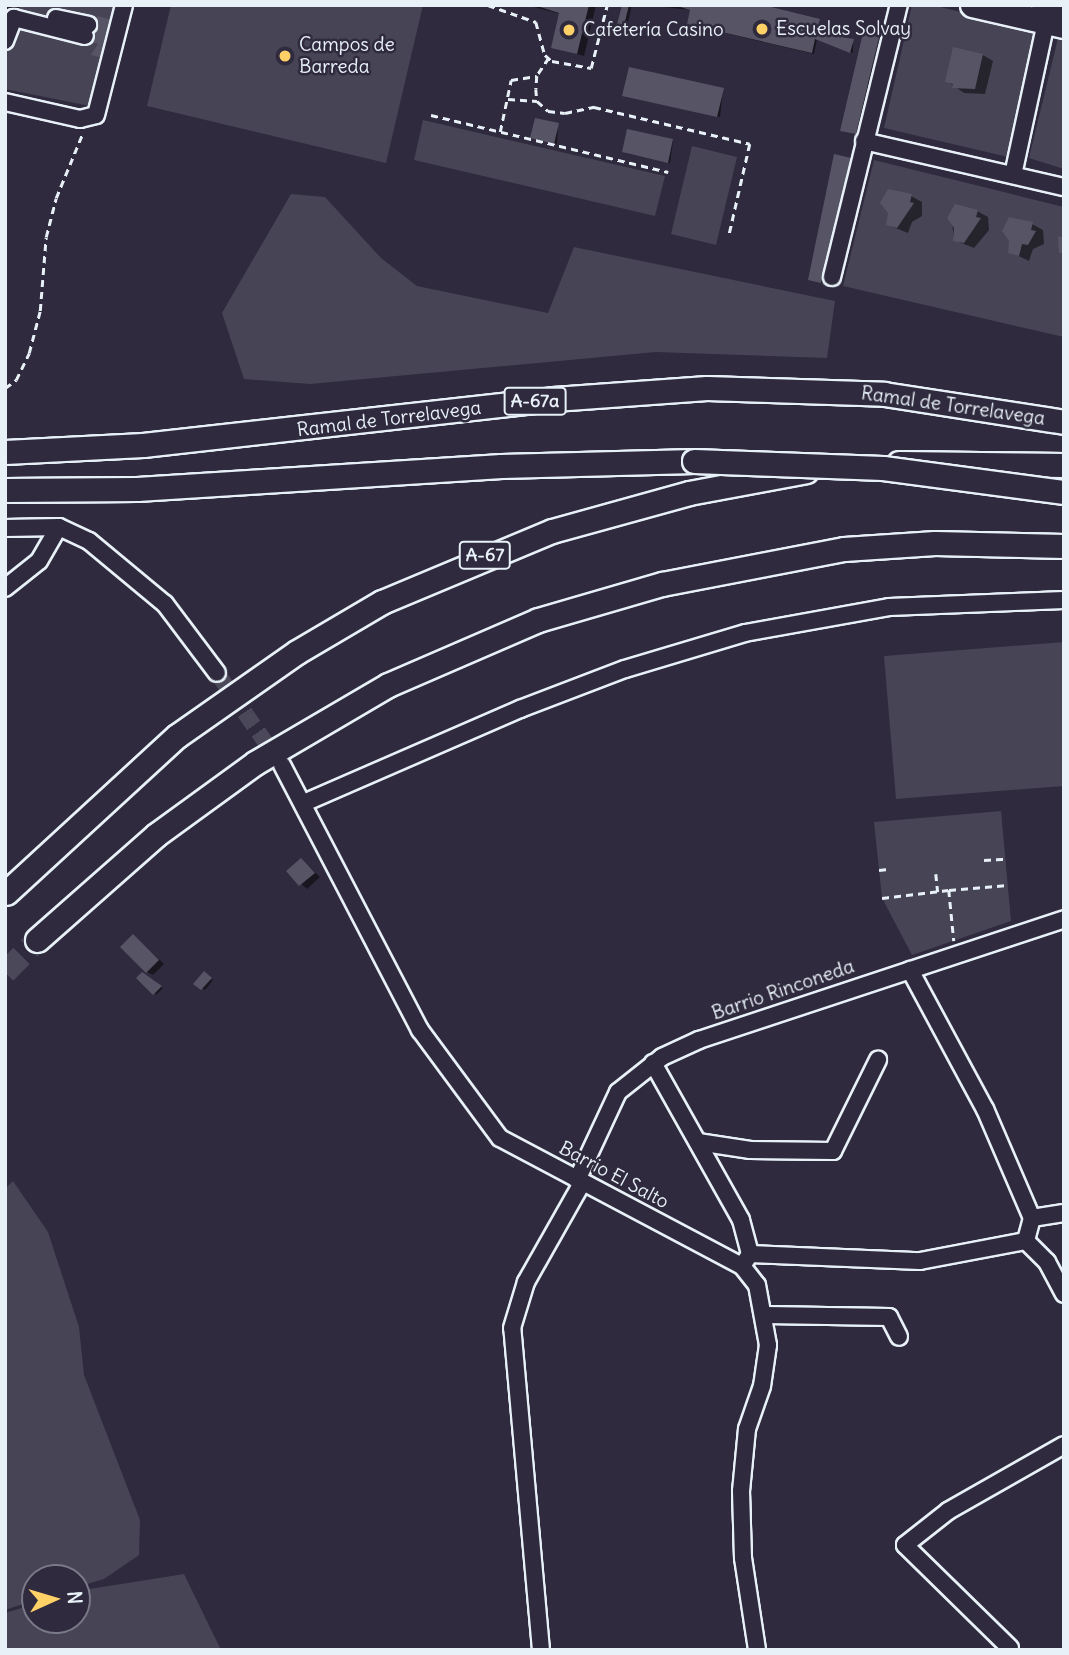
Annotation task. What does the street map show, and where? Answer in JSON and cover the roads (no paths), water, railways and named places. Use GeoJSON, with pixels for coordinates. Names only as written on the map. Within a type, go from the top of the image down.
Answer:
{"type":"FeatureCollection","features":[{"type":"Feature","properties":{"kind":"highway"},"geometry":{"type":"LineString","coordinates":[[972,5],[1054,16]]}},
{"type":"Feature","properties":{"kind":"highway","name":"Ramal de Torrelavega"},"geometry":{"type":"LineString","coordinates":[[5,452],[143,445],[565,398],[706,388],[884,394],[1064,422]]}},
{"type":"Feature","properties":{"kind":"highway"},"geometry":{"type":"LineString","coordinates":[[5,490],[137,489],[501,466],[694,461],[883,468],[1064,492]]}},
{"type":"Feature","properties":{"kind":"highway","name":"A-67"},"geometry":{"type":"LineString","coordinates":[[6,893],[127,778],[243,687],[382,602],[496,551],[626,508],[799,472],[943,462],[1064,465]]}},
{"type":"Feature","properties":{"kind":"highway"},"geometry":{"type":"LineString","coordinates":[[37,940],[156,835],[255,763],[388,685],[527,624],[662,584],[820,552],[935,543],[1064,546]]}},
{"type":"Feature","properties":{"kind":"street"},"geometry":{"type":"LineString","coordinates":[[5,41],[14,18],[86,31],[17,9],[18,5]]}},
{"type":"Feature","properties":{"kind":"street"},"geometry":{"type":"LineString","coordinates":[[5,102],[80,119],[93,117],[101,109],[124,5]]}},
{"type":"Feature","properties":{"kind":"street"},"geometry":{"type":"LineString","coordinates":[[832,277],[899,5]]}},
{"type":"Feature","properties":{"kind":"street"},"geometry":{"type":"LineString","coordinates":[[1013,175],[1054,16]]}},
{"type":"Feature","properties":{"kind":"street"},"geometry":{"type":"LineString","coordinates":[[864,141],[1064,187]]}},
{"type":"Feature","properties":{"kind":"street"},"geometry":{"type":"LineString","coordinates":[[5,528],[59,527],[77,533],[147,586],[182,624],[217,673]]}},
{"type":"Feature","properties":{"kind":"street"},"geometry":{"type":"LineString","coordinates":[[5,588],[38,561],[59,527]]}},
{"type":"Feature","properties":{"kind":"street"},"geometry":{"type":"LineString","coordinates":[[304,803],[520,709],[625,669],[745,633],[889,607],[1064,600]]}},
{"type":"Feature","properties":{"kind":"street","name":"Barrio El Salto"},"geometry":{"type":"LineString","coordinates":[[282,765],[420,1030],[466,1097],[500,1138],[580,1181],[746,1260]]}},
{"type":"Feature","properties":{"kind":"street","name":"Barrio Rinconeda"},"geometry":{"type":"LineString","coordinates":[[541,1650],[512,1328],[526,1282],[580,1181],[618,1092],[653,1063],[699,1040],[1064,919]]}},
{"type":"Feature","properties":{"kind":"street"},"geometry":{"type":"LineString","coordinates":[[910,970],[985,1109],[1032,1218],[1026,1241]]}},
{"type":"Feature","properties":{"kind":"street"},"geometry":{"type":"LineString","coordinates":[[698,1142],[750,1150],[833,1151],[878,1060]]}},
{"type":"Feature","properties":{"kind":"street"},"geometry":{"type":"LineString","coordinates":[[653,1063],[741,1220],[746,1260],[766,1315],[762,1386],[747,1429],[741,1491],[743,1558],[757,1650]]}},
{"type":"Feature","properties":{"kind":"street"},"geometry":{"type":"LineString","coordinates":[[1032,1218],[1064,1213]]}},
{"type":"Feature","properties":{"kind":"street"},"geometry":{"type":"LineString","coordinates":[[746,1260],[920,1261],[1026,1241]]}},
{"type":"Feature","properties":{"kind":"street"},"geometry":{"type":"LineString","coordinates":[[1026,1241],[1047,1262],[1064,1294]]}},
{"type":"Feature","properties":{"kind":"street"},"geometry":{"type":"LineString","coordinates":[[766,1315],[888,1317],[900,1337]]}},
{"type":"Feature","properties":{"kind":"street"},"geometry":{"type":"LineString","coordinates":[[1010,1648],[905,1545],[948,1511],[1064,1445]]}},
{"type":"Feature","properties":{"kind":"tunnel"},"geometry":{"type":"LineString","coordinates":[[217,673],[278,760]]}},
{"type":"Feature","properties":{"kind":"tunnel"},"geometry":{"type":"LineString","coordinates":[[5,972],[37,940]]}},
{"type":"Feature","properties":{"kind":"place","name":"Escuelas Solvay"},"geometry":{"type":"Point","coordinates":[762,29]}},
{"type":"Feature","properties":{"kind":"place","name":"Cafetería Casino"},"geometry":{"type":"Point","coordinates":[569,30]}},
{"type":"Feature","properties":{"kind":"place","name":"Campos de Barreda"},"geometry":{"type":"Point","coordinates":[285,56]}}]}
